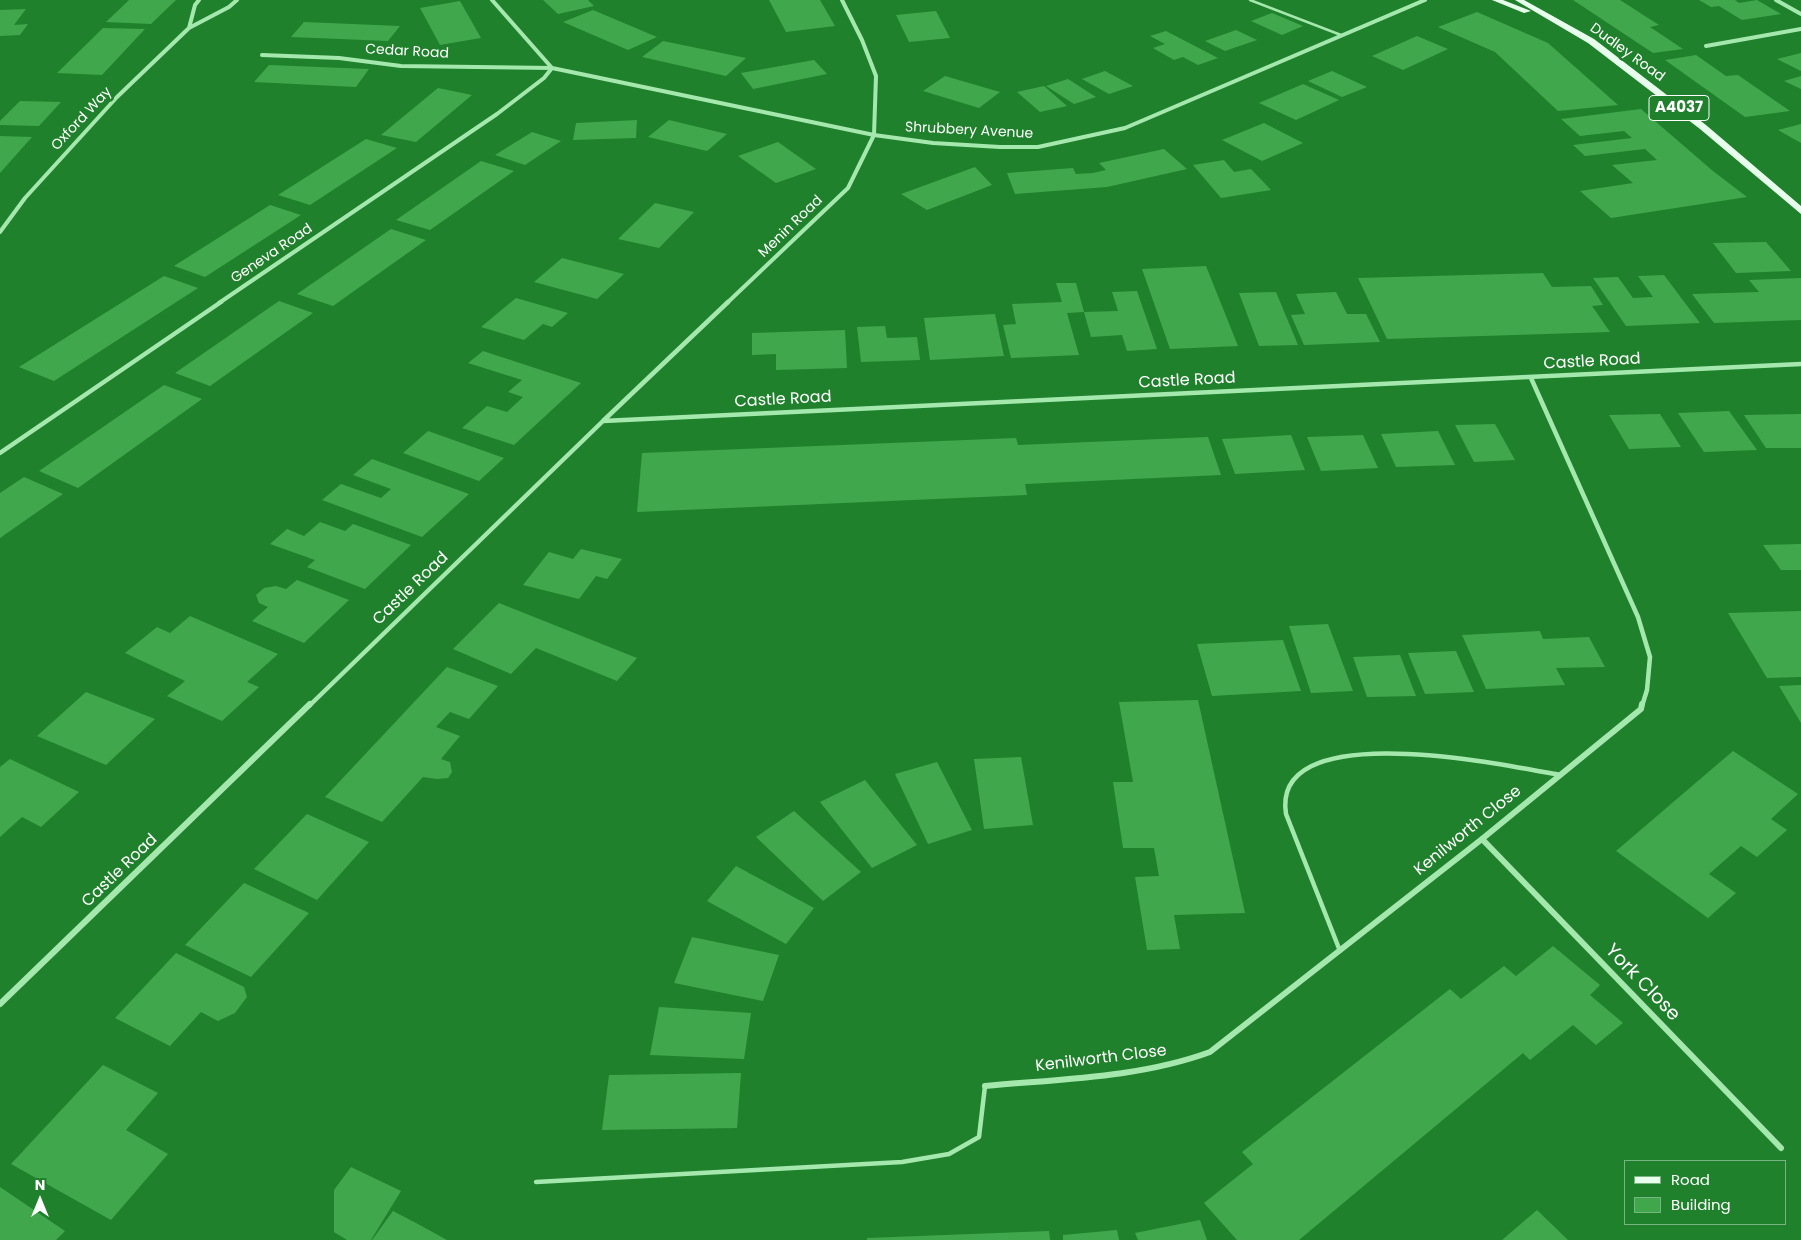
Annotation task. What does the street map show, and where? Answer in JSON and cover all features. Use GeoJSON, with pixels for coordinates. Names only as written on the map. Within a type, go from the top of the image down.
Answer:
{"type":"FeatureCollection","features":[{"type":"Feature","properties":{"kind":"main road","name":"Dudley Road"},"geometry":{"type":"LineString","coordinates":[[1496,0],[1548,18]]}},
{"type":"Feature","properties":{"kind":"main road","name":"Dudley Road"},"geometry":{"type":"LineString","coordinates":[[1519,0],[1548,18],[1591,40],[1703,127],[1801,211]]}},
{"type":"Feature","properties":{"kind":"street"},"geometry":{"type":"LineString","coordinates":[[189,28],[195,5],[199,0]]}},
{"type":"Feature","properties":{"kind":"street","name":"Oxford Way"},"geometry":{"type":"LineString","coordinates":[[0,232],[24,198],[117,97],[189,28],[229,7],[237,0]]}},
{"type":"Feature","properties":{"kind":"street"},"geometry":{"type":"LineString","coordinates":[[492,0],[552,68]]}},
{"type":"Feature","properties":{"kind":"street","name":"Menin Road"},"geometry":{"type":"LineString","coordinates":[[603,421],[848,188],[874,136],[876,76],[862,40],[842,0]]}},
{"type":"Feature","properties":{"kind":"street","name":"Shrubbery Avenue"},"geometry":{"type":"LineString","coordinates":[[552,68],[874,136],[933,144],[1038,147],[1125,128],[1425,0]]}},
{"type":"Feature","properties":{"kind":"street"},"geometry":{"type":"LineString","coordinates":[[1776,0],[1801,14]]}},
{"type":"Feature","properties":{"kind":"street"},"geometry":{"type":"LineString","coordinates":[[1706,46],[1801,29]]}},
{"type":"Feature","properties":{"kind":"street","name":"Cedar Road"},"geometry":{"type":"LineString","coordinates":[[262,55],[339,58],[401,66],[552,68]]}},
{"type":"Feature","properties":{"kind":"street","name":"Geneva Road"},"geometry":{"type":"LineString","coordinates":[[0,453],[498,114],[544,78],[552,68]]}},
{"type":"Feature","properties":{"kind":"street","name":"Castle Road"},"geometry":{"type":"LineString","coordinates":[[0,1004],[603,421],[1801,364]]}},
{"type":"Feature","properties":{"kind":"street","name":"Kenilworth Close"},"geometry":{"type":"LineString","coordinates":[[985,1086],[1149,1070],[1183,1062],[1210,1052],[1482,839],[1641,709],[1647,690],[1650,657],[1638,617],[1531,378]]}},
{"type":"Feature","properties":{"kind":"street","name":"York Close"},"geometry":{"type":"LineString","coordinates":[[1482,839],[1781,1148]]}},
{"type":"Feature","properties":{"kind":"lane"},"geometry":{"type":"LineString","coordinates":[[1250,0],[1341,35]]}},
{"type":"Feature","properties":{"kind":"lane"},"geometry":{"type":"LineString","coordinates":[[1340,951],[1288,822],[1284,806],[1288,788],[1300,772],[1317,763],[1340,756],[1375,752],[1417,753],[1560,775]]}},
{"type":"Feature","properties":{"kind":"lane"},"geometry":{"type":"LineString","coordinates":[[536,1182],[902,1162],[949,1154],[979,1137],[985,1086]]}},
{"type":"Feature","properties":{"kind":"building"},"geometry":{"type":"Polygon","coordinates":[[[129,0],[176,0],[151,24],[106,22],[129,0]]]}},
{"type":"Feature","properties":{"kind":"building"},"geometry":{"type":"Polygon","coordinates":[[[543,0],[588,0],[594,6],[558,14],[543,0]]]}},
{"type":"Feature","properties":{"kind":"building"},"geometry":{"type":"Polygon","coordinates":[[[769,0],[820,0],[835,26],[786,32],[769,0]]]}},
{"type":"Feature","properties":{"kind":"building"},"geometry":{"type":"Polygon","coordinates":[[[1573,0],[1620,0],[1659,25],[1650,27],[1683,49],[1653,53],[1573,0]]]}},
{"type":"Feature","properties":{"kind":"building"},"geometry":{"type":"Polygon","coordinates":[[[1699,0],[1735,0],[1739,3],[1757,0],[1781,14],[1742,20],[1719,6],[1711,7],[1699,0]]]}},
{"type":"Feature","properties":{"kind":"building"},"geometry":{"type":"Polygon","coordinates":[[[460,1],[481,38],[440,45],[420,8],[460,1]]]}},
{"type":"Feature","properties":{"kind":"building"},"geometry":{"type":"Polygon","coordinates":[[[26,9],[14,25],[28,24],[20,35],[0,36],[0,10],[26,9]]]}},
{"type":"Feature","properties":{"kind":"building"},"geometry":{"type":"Polygon","coordinates":[[[593,10],[657,37],[628,50],[563,22],[593,10]]]}},
{"type":"Feature","properties":{"kind":"building"},"geometry":{"type":"Polygon","coordinates":[[[936,11],[950,38],[909,42],[896,15],[936,11]]]}},
{"type":"Feature","properties":{"kind":"building"},"geometry":{"type":"Polygon","coordinates":[[[1477,12],[1548,43],[1618,105],[1558,111],[1495,52],[1438,27],[1477,12]]]}},
{"type":"Feature","properties":{"kind":"building"},"geometry":{"type":"Polygon","coordinates":[[[1272,13],[1303,26],[1282,35],[1251,21],[1272,13]]]}},
{"type":"Feature","properties":{"kind":"building"},"geometry":{"type":"Polygon","coordinates":[[[304,22],[400,26],[388,41],[291,37],[304,22]]]}},
{"type":"Feature","properties":{"kind":"building"},"geometry":{"type":"Polygon","coordinates":[[[103,28],[145,29],[102,75],[57,73],[103,28]]]}},
{"type":"Feature","properties":{"kind":"building"},"geometry":{"type":"Polygon","coordinates":[[[1236,30],[1257,40],[1225,51],[1205,41],[1236,30]]]}},
{"type":"Feature","properties":{"kind":"building"},"geometry":{"type":"Polygon","coordinates":[[[1166,31],[1218,58],[1198,65],[1183,57],[1174,60],[1153,48],[1165,44],[1150,36],[1166,31]]]}},
{"type":"Feature","properties":{"kind":"building"},"geometry":{"type":"Polygon","coordinates":[[[1417,36],[1448,49],[1403,70],[1372,56],[1417,36]]]}},
{"type":"Feature","properties":{"kind":"building"},"geometry":{"type":"Polygon","coordinates":[[[663,41],[746,58],[726,76],[642,57],[663,41]]]}},
{"type":"Feature","properties":{"kind":"building"},"geometry":{"type":"Polygon","coordinates":[[[1801,53],[1801,71],[1777,59],[1801,53]]]}},
{"type":"Feature","properties":{"kind":"building"},"geometry":{"type":"Polygon","coordinates":[[[1696,55],[1726,76],[1738,75],[1790,111],[1745,117],[1665,60],[1696,55]]]}},
{"type":"Feature","properties":{"kind":"building"},"geometry":{"type":"Polygon","coordinates":[[[814,60],[827,74],[753,89],[741,73],[814,60]]]}},
{"type":"Feature","properties":{"kind":"building"},"geometry":{"type":"Polygon","coordinates":[[[269,65],[369,69],[356,87],[254,82],[269,65]]]}},
{"type":"Feature","properties":{"kind":"building"},"geometry":{"type":"Polygon","coordinates":[[[1105,71],[1133,86],[1109,94],[1082,79],[1105,71]]]}},
{"type":"Feature","properties":{"kind":"building"},"geometry":{"type":"Polygon","coordinates":[[[1332,71],[1367,87],[1342,97],[1308,81],[1332,71]]]}},
{"type":"Feature","properties":{"kind":"building"},"geometry":{"type":"Polygon","coordinates":[[[945,76],[1000,92],[979,108],[923,91],[945,76]]]}},
{"type":"Feature","properties":{"kind":"building"},"geometry":{"type":"Polygon","coordinates":[[[1801,76],[1801,89],[1784,81],[1801,76]]]}},
{"type":"Feature","properties":{"kind":"building"},"geometry":{"type":"Polygon","coordinates":[[[1068,79],[1096,97],[1074,104],[1046,86],[1068,79]]]}},
{"type":"Feature","properties":{"kind":"building"},"geometry":{"type":"Polygon","coordinates":[[[1303,84],[1339,100],[1296,120],[1259,103],[1303,84]]]}},
{"type":"Feature","properties":{"kind":"building"},"geometry":{"type":"Polygon","coordinates":[[[1044,86],[1067,106],[1040,112],[1017,92],[1044,86]]]}},
{"type":"Feature","properties":{"kind":"building"},"geometry":{"type":"Polygon","coordinates":[[[438,88],[472,95],[416,142],[381,135],[438,88]]]}},
{"type":"Feature","properties":{"kind":"building"},"geometry":{"type":"Polygon","coordinates":[[[20,101],[61,102],[39,126],[0,125],[0,121],[20,101]]]}},
{"type":"Feature","properties":{"kind":"building"},"geometry":{"type":"Polygon","coordinates":[[[1641,109],[1713,171],[1747,197],[1611,218],[1580,191],[1633,183],[1612,165],[1657,160],[1645,149],[1585,156],[1573,145],[1632,138],[1624,131],[1580,136],[1561,119],[1641,109]]]}},
{"type":"Feature","properties":{"kind":"building"},"geometry":{"type":"Polygon","coordinates":[[[637,120],[636,138],[573,140],[576,123],[637,120]]]}},
{"type":"Feature","properties":{"kind":"building"},"geometry":{"type":"Polygon","coordinates":[[[669,120],[727,134],[707,151],[648,137],[669,120]]]}},
{"type":"Feature","properties":{"kind":"building"},"geometry":{"type":"Polygon","coordinates":[[[1264,123],[1303,143],[1262,161],[1222,140],[1264,123]]]}},
{"type":"Feature","properties":{"kind":"building"},"geometry":{"type":"Polygon","coordinates":[[[1801,124],[1801,143],[1778,130],[1801,124]]]}},
{"type":"Feature","properties":{"kind":"building"},"geometry":{"type":"Polygon","coordinates":[[[532,132],[561,141],[525,165],[495,155],[532,132]]]}},
{"type":"Feature","properties":{"kind":"building"},"geometry":{"type":"Polygon","coordinates":[[[0,136],[32,137],[0,173],[0,136]]]}},
{"type":"Feature","properties":{"kind":"building"},"geometry":{"type":"Polygon","coordinates":[[[366,139],[397,148],[310,205],[278,195],[366,139]]]}},
{"type":"Feature","properties":{"kind":"building"},"geometry":{"type":"Polygon","coordinates":[[[778,142],[816,169],[776,183],[738,156],[778,142]]]}},
{"type":"Feature","properties":{"kind":"building"},"geometry":{"type":"Polygon","coordinates":[[[1164,149],[1187,169],[1107,187],[1015,194],[1007,173],[1073,168],[1076,174],[1093,173],[1106,170],[1099,163],[1164,149]]]}},
{"type":"Feature","properties":{"kind":"building"},"geometry":{"type":"Polygon","coordinates":[[[1224,160],[1234,172],[1251,169],[1271,190],[1221,198],[1193,165],[1224,160]]]}},
{"type":"Feature","properties":{"kind":"building"},"geometry":{"type":"Polygon","coordinates":[[[481,161],[514,171],[430,230],[396,220],[481,161]]]}},
{"type":"Feature","properties":{"kind":"building"},"geometry":{"type":"Polygon","coordinates":[[[975,167],[992,185],[927,210],[901,194],[975,167]]]}},
{"type":"Feature","properties":{"kind":"building"},"geometry":{"type":"Polygon","coordinates":[[[655,203],[694,212],[659,248],[618,239],[655,203]]]}},
{"type":"Feature","properties":{"kind":"building"},"geometry":{"type":"Polygon","coordinates":[[[270,205],[301,215],[205,277],[174,266],[270,205]]]}},
{"type":"Feature","properties":{"kind":"building"},"geometry":{"type":"Polygon","coordinates":[[[391,229],[426,240],[333,306],[297,294],[391,229]]]}},
{"type":"Feature","properties":{"kind":"building"},"geometry":{"type":"Polygon","coordinates":[[[1766,242],[1791,271],[1736,273],[1713,243],[1766,242]]]}},
{"type":"Feature","properties":{"kind":"building"},"geometry":{"type":"Polygon","coordinates":[[[562,258],[624,274],[597,299],[534,282],[562,258]]]}},
{"type":"Feature","properties":{"kind":"building"},"geometry":{"type":"Polygon","coordinates":[[[1206,266],[1238,346],[1170,349],[1142,269],[1206,266]]]}},
{"type":"Feature","properties":{"kind":"building"},"geometry":{"type":"Polygon","coordinates":[[[1543,273],[1552,287],[1591,286],[1603,305],[1592,306],[1610,332],[1387,339],[1358,278],[1543,273]]]}},
{"type":"Feature","properties":{"kind":"building"},"geometry":{"type":"Polygon","coordinates":[[[1664,275],[1700,323],[1626,326],[1593,278],[1618,277],[1633,298],[1653,297],[1638,276],[1664,275]]]}},
{"type":"Feature","properties":{"kind":"building"},"geometry":{"type":"Polygon","coordinates":[[[164,276],[198,288],[54,381],[19,367],[164,276]]]}},
{"type":"Feature","properties":{"kind":"building"},"geometry":{"type":"Polygon","coordinates":[[[1801,278],[1801,320],[1714,323],[1692,294],[1759,292],[1749,280],[1801,278]]]}},
{"type":"Feature","properties":{"kind":"building"},"geometry":{"type":"Polygon","coordinates":[[[1056,283],[1076,283],[1084,312],[1067,313],[1079,355],[1011,358],[1003,325],[1016,324],[1012,304],[1062,302],[1056,283]]]}},
{"type":"Feature","properties":{"kind":"building"},"geometry":{"type":"Polygon","coordinates":[[[1137,291],[1157,349],[1127,351],[1122,335],[1091,337],[1084,312],[1118,311],[1112,292],[1137,291]]]}},
{"type":"Feature","properties":{"kind":"building"},"geometry":{"type":"Polygon","coordinates":[[[1276,292],[1298,345],[1259,346],[1239,293],[1276,292]]]}},
{"type":"Feature","properties":{"kind":"building"},"geometry":{"type":"Polygon","coordinates":[[[1336,292],[1347,314],[1366,314],[1380,342],[1304,345],[1291,315],[1305,314],[1296,294],[1336,292]]]}},
{"type":"Feature","properties":{"kind":"building"},"geometry":{"type":"Polygon","coordinates":[[[516,298],[568,313],[552,327],[543,324],[524,340],[481,327],[516,298]]]}},
{"type":"Feature","properties":{"kind":"building"},"geometry":{"type":"Polygon","coordinates":[[[279,301],[313,313],[210,386],[175,373],[279,301]]]}},
{"type":"Feature","properties":{"kind":"building"},"geometry":{"type":"Polygon","coordinates":[[[995,314],[1004,356],[930,360],[924,318],[995,314]]]}},
{"type":"Feature","properties":{"kind":"building"},"geometry":{"type":"Polygon","coordinates":[[[885,326],[887,338],[917,337],[920,360],[861,362],[857,327],[885,326]]]}},
{"type":"Feature","properties":{"kind":"building"},"geometry":{"type":"Polygon","coordinates":[[[845,330],[847,368],[776,370],[776,354],[752,355],[752,333],[845,330]]]}},
{"type":"Feature","properties":{"kind":"building"},"geometry":{"type":"Polygon","coordinates":[[[483,351],[581,383],[514,445],[462,428],[487,406],[507,412],[523,397],[508,392],[522,380],[468,363],[483,351]]]}},
{"type":"Feature","properties":{"kind":"building"},"geometry":{"type":"Polygon","coordinates":[[[164,385],[202,399],[78,488],[39,471],[164,385]]]}},
{"type":"Feature","properties":{"kind":"building"},"geometry":{"type":"Polygon","coordinates":[[[1729,411],[1757,450],[1704,452],[1678,413],[1729,411]]]}},
{"type":"Feature","properties":{"kind":"building"},"geometry":{"type":"Polygon","coordinates":[[[1660,414],[1681,447],[1629,449],[1609,415],[1660,414]]]}},
{"type":"Feature","properties":{"kind":"building"},"geometry":{"type":"Polygon","coordinates":[[[1801,414],[1801,448],[1766,448],[1744,415],[1801,414]]]}},
{"type":"Feature","properties":{"kind":"building"},"geometry":{"type":"Polygon","coordinates":[[[1495,424],[1515,460],[1474,462],[1455,425],[1495,424]]]}},
{"type":"Feature","properties":{"kind":"building"},"geometry":{"type":"Polygon","coordinates":[[[428,431],[504,458],[479,481],[403,453],[428,431]]]}},
{"type":"Feature","properties":{"kind":"building"},"geometry":{"type":"Polygon","coordinates":[[[1438,431],[1455,465],[1396,467],[1381,434],[1438,431]]]}},
{"type":"Feature","properties":{"kind":"building"},"geometry":{"type":"Polygon","coordinates":[[[1291,435],[1305,470],[1235,474],[1222,439],[1291,435]]]}},
{"type":"Feature","properties":{"kind":"building"},"geometry":{"type":"Polygon","coordinates":[[[1363,435],[1378,468],[1321,471],[1307,437],[1363,435]]]}},
{"type":"Feature","properties":{"kind":"building"},"geometry":{"type":"Polygon","coordinates":[[[1208,437],[1221,475],[1025,484],[1027,495],[637,512],[642,453],[1016,438],[1018,445],[1208,437]]]}},
{"type":"Feature","properties":{"kind":"building"},"geometry":{"type":"Polygon","coordinates":[[[372,459],[469,494],[422,537],[322,500],[341,484],[381,498],[391,489],[353,475],[372,459]]]}},
{"type":"Feature","properties":{"kind":"building"},"geometry":{"type":"Polygon","coordinates":[[[24,477],[63,494],[0,538],[0,493],[24,477]]]}},
{"type":"Feature","properties":{"kind":"building"},"geometry":{"type":"Polygon","coordinates":[[[320,522],[345,531],[353,524],[411,545],[365,589],[307,567],[315,560],[270,544],[287,529],[304,536],[320,522]]]}},
{"type":"Feature","properties":{"kind":"building"},"geometry":{"type":"Polygon","coordinates":[[[1801,544],[1801,570],[1781,570],[1763,545],[1801,544]]]}},
{"type":"Feature","properties":{"kind":"building"},"geometry":{"type":"Polygon","coordinates":[[[581,549],[622,559],[607,579],[596,576],[579,599],[523,585],[549,552],[573,559],[581,549]]]}},
{"type":"Feature","properties":{"kind":"building"},"geometry":{"type":"Polygon","coordinates":[[[297,580],[349,600],[304,643],[252,621],[268,607],[259,603],[256,595],[264,588],[276,586],[286,589],[297,580]]]}},
{"type":"Feature","properties":{"kind":"building"},"geometry":{"type":"Polygon","coordinates":[[[499,603],[637,658],[617,681],[536,648],[511,674],[453,649],[499,603]]]}},
{"type":"Feature","properties":{"kind":"building"},"geometry":{"type":"Polygon","coordinates":[[[1801,611],[1801,677],[1767,678],[1728,613],[1801,611]]]}},
{"type":"Feature","properties":{"kind":"building"},"geometry":{"type":"Polygon","coordinates":[[[190,616],[278,654],[247,682],[259,687],[222,721],[167,696],[185,681],[125,653],[157,627],[170,633],[190,616]]]}},
{"type":"Feature","properties":{"kind":"building"},"geometry":{"type":"Polygon","coordinates":[[[1328,624],[1353,691],[1311,693],[1289,626],[1328,624]]]}},
{"type":"Feature","properties":{"kind":"building"},"geometry":{"type":"Polygon","coordinates":[[[1540,631],[1543,639],[1589,637],[1605,667],[1556,668],[1565,685],[1486,689],[1462,635],[1540,631]]]}},
{"type":"Feature","properties":{"kind":"building"},"geometry":{"type":"Polygon","coordinates":[[[1283,640],[1301,691],[1212,696],[1197,644],[1283,640]]]}},
{"type":"Feature","properties":{"kind":"building"},"geometry":{"type":"Polygon","coordinates":[[[1456,651],[1474,692],[1425,694],[1408,653],[1456,651]]]}},
{"type":"Feature","properties":{"kind":"building"},"geometry":{"type":"Polygon","coordinates":[[[1400,655],[1416,696],[1367,697],[1353,657],[1400,655]]]}},
{"type":"Feature","properties":{"kind":"building"},"geometry":{"type":"Polygon","coordinates":[[[447,667],[498,686],[469,719],[450,712],[436,727],[460,736],[441,759],[450,762],[452,772],[448,778],[423,777],[382,822],[325,797],[447,667]]]}},
{"type":"Feature","properties":{"kind":"building"},"geometry":{"type":"Polygon","coordinates":[[[1801,685],[1801,723],[1779,686],[1801,685]]]}},
{"type":"Feature","properties":{"kind":"building"},"geometry":{"type":"Polygon","coordinates":[[[86,692],[155,719],[106,765],[37,736],[86,692]]]}},
{"type":"Feature","properties":{"kind":"building"},"geometry":{"type":"Polygon","coordinates":[[[1198,700],[1245,913],[1174,915],[1180,949],[1147,950],[1135,877],[1159,876],[1154,848],[1123,848],[1113,782],[1133,782],[1119,702],[1198,700]]]}},
{"type":"Feature","properties":{"kind":"building"},"geometry":{"type":"Polygon","coordinates":[[[1733,751],[1798,794],[1771,819],[1787,830],[1757,857],[1741,846],[1709,874],[1736,893],[1708,918],[1616,851],[1733,751]]]}},
{"type":"Feature","properties":{"kind":"building"},"geometry":{"type":"Polygon","coordinates":[[[1021,757],[1033,825],[984,829],[974,759],[1021,757]]]}},
{"type":"Feature","properties":{"kind":"building"},"geometry":{"type":"Polygon","coordinates":[[[10,759],[79,792],[41,827],[22,817],[0,837],[0,767],[10,759]]]}},
{"type":"Feature","properties":{"kind":"building"},"geometry":{"type":"Polygon","coordinates":[[[937,762],[972,830],[928,844],[895,774],[937,762]]]}},
{"type":"Feature","properties":{"kind":"building"},"geometry":{"type":"Polygon","coordinates":[[[865,780],[917,845],[872,868],[820,802],[865,780]]]}},
{"type":"Feature","properties":{"kind":"building"},"geometry":{"type":"Polygon","coordinates":[[[794,811],[861,872],[823,901],[756,837],[794,811]]]}},
{"type":"Feature","properties":{"kind":"building"},"geometry":{"type":"Polygon","coordinates":[[[307,814],[369,842],[317,900],[254,869],[307,814]]]}},
{"type":"Feature","properties":{"kind":"building"},"geometry":{"type":"Polygon","coordinates":[[[736,866],[814,908],[786,944],[707,901],[736,866]]]}},
{"type":"Feature","properties":{"kind":"building"},"geometry":{"type":"Polygon","coordinates":[[[244,883],[309,913],[251,977],[185,945],[244,883]]]}},
{"type":"Feature","properties":{"kind":"building"},"geometry":{"type":"Polygon","coordinates":[[[692,937],[779,955],[763,1001],[674,983],[692,937]]]}},
{"type":"Feature","properties":{"kind":"building"},"geometry":{"type":"Polygon","coordinates":[[[1553,946],[1600,985],[1590,995],[1623,1023],[1596,1045],[1573,1025],[1530,1060],[1523,1053],[1299,1240],[1237,1240],[1204,1203],[1253,1164],[1242,1152],[1450,989],[1461,999],[1504,966],[1516,976],[1553,946]]]}},
{"type":"Feature","properties":{"kind":"building"},"geometry":{"type":"Polygon","coordinates":[[[176,953],[244,987],[247,997],[235,1013],[218,1021],[201,1012],[170,1046],[115,1018],[176,953]]]}},
{"type":"Feature","properties":{"kind":"building"},"geometry":{"type":"Polygon","coordinates":[[[659,1007],[751,1013],[744,1059],[650,1055],[659,1007]]]}},
{"type":"Feature","properties":{"kind":"building"},"geometry":{"type":"Polygon","coordinates":[[[103,1065],[158,1093],[126,1130],[168,1154],[111,1220],[11,1164],[103,1065]]]}},
{"type":"Feature","properties":{"kind":"building"},"geometry":{"type":"Polygon","coordinates":[[[741,1073],[737,1128],[602,1130],[609,1075],[741,1073]]]}},
{"type":"Feature","properties":{"kind":"building"},"geometry":{"type":"Polygon","coordinates":[[[351,1167],[401,1191],[371,1240],[347,1240],[334,1232],[334,1190],[351,1167]]]}},
{"type":"Feature","properties":{"kind":"building"},"geometry":{"type":"Polygon","coordinates":[[[0,1187],[65,1231],[56,1240],[0,1240],[0,1187]]]}},
{"type":"Feature","properties":{"kind":"building"},"geometry":{"type":"Polygon","coordinates":[[[1537,1210],[1568,1240],[1502,1240],[1537,1210]]]}},
{"type":"Feature","properties":{"kind":"building"},"geometry":{"type":"Polygon","coordinates":[[[393,1211],[416,1223],[447,1240],[372,1240],[393,1211]]]}},
{"type":"Feature","properties":{"kind":"building"},"geometry":{"type":"Polygon","coordinates":[[[1200,1220],[1207,1240],[1138,1240],[1135,1233],[1200,1220]]]}},
{"type":"Feature","properties":{"kind":"building"},"geometry":{"type":"Polygon","coordinates":[[[1117,1230],[1119,1240],[1063,1240],[1063,1235],[1117,1230]]]}},
{"type":"Feature","properties":{"kind":"building"},"geometry":{"type":"Polygon","coordinates":[[[1049,1231],[1050,1240],[867,1240],[867,1238],[1049,1231]]]}}]}
